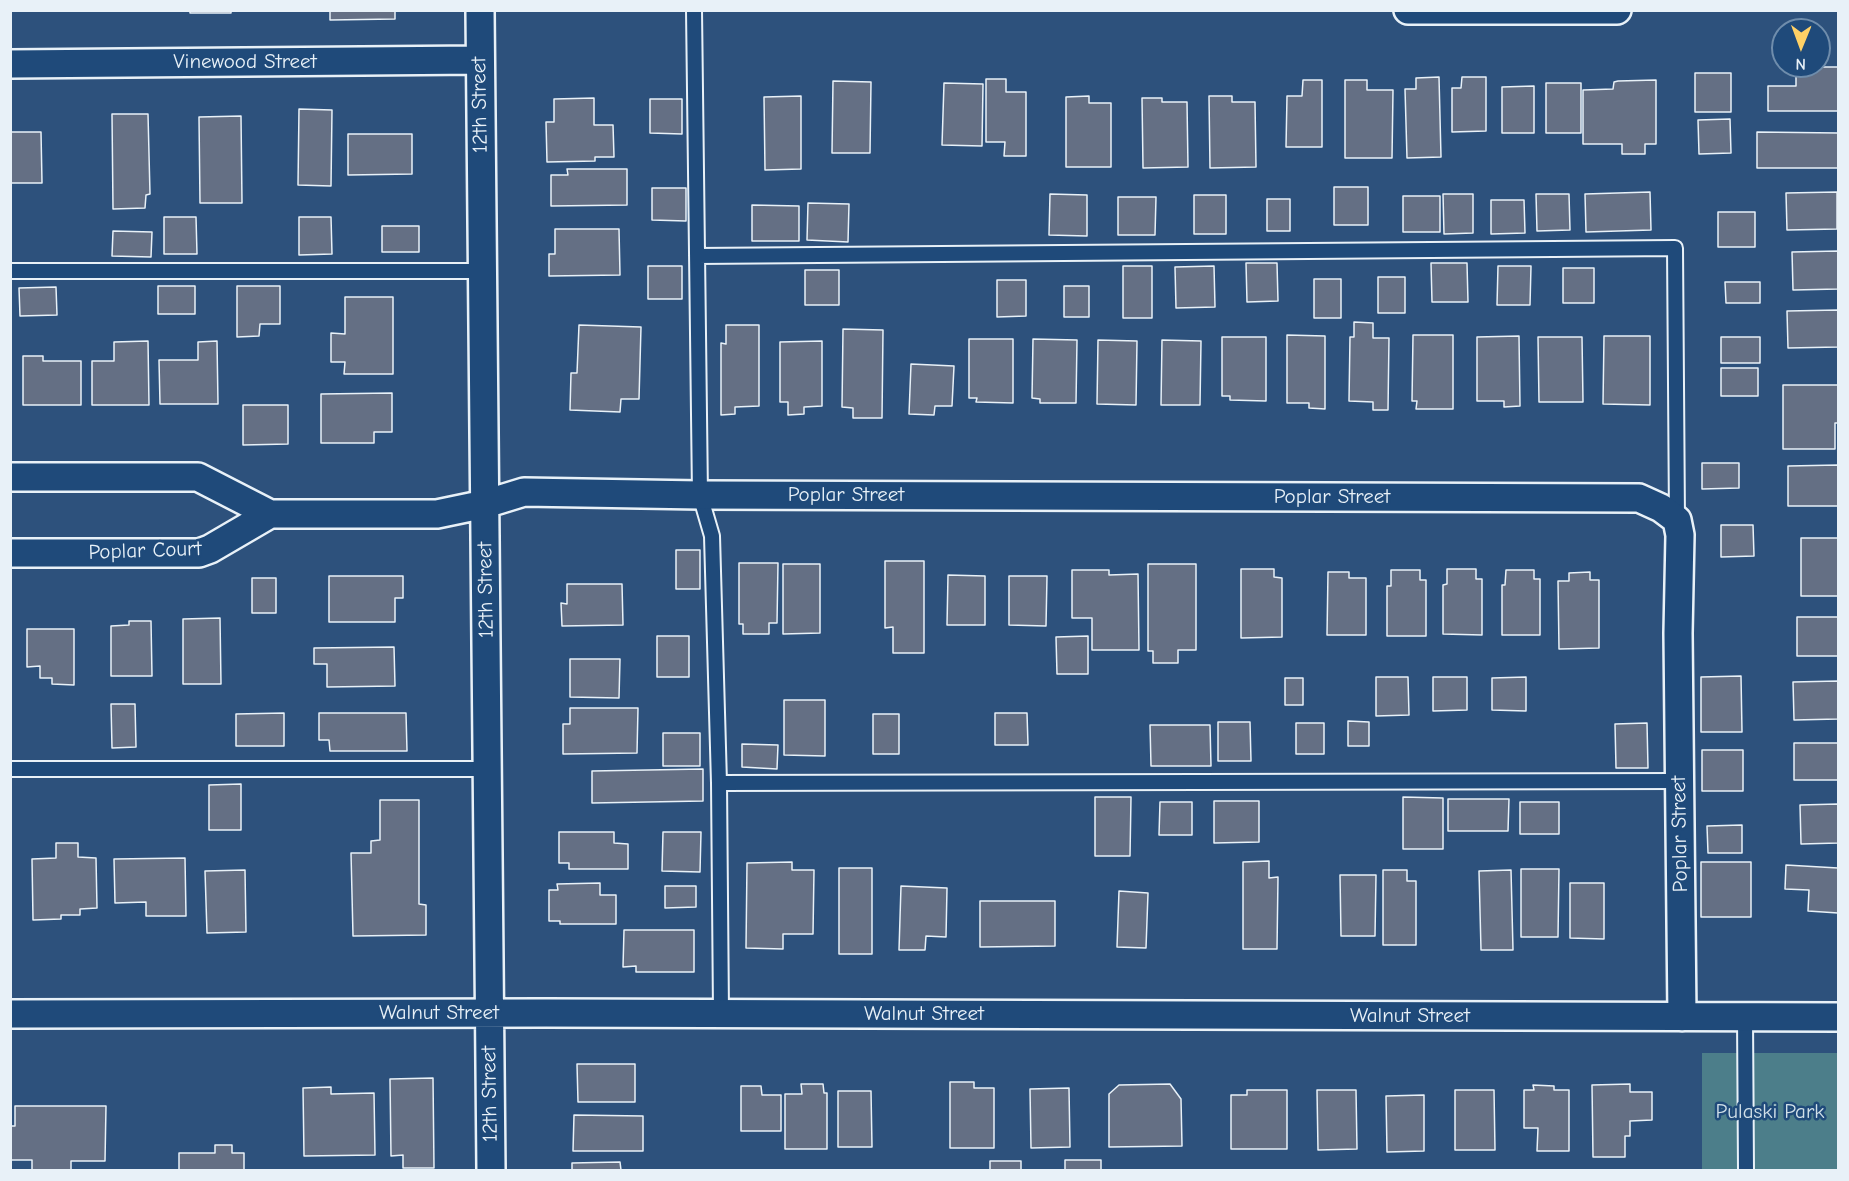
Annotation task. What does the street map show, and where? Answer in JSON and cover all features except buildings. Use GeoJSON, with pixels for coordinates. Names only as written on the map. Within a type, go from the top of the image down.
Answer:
{"type":"FeatureCollection","features":[{"type":"Feature","properties":{"kind":"street","name":"12th Street"},"geometry":{"type":"LineString","coordinates":[[480,10],[491,1170]]}},
{"type":"Feature","properties":{"kind":"street"},"geometry":{"type":"LineString","coordinates":[[1408,10],[1617,10]]}},
{"type":"Feature","properties":{"kind":"street","name":"Vinewood Street"},"geometry":{"type":"LineString","coordinates":[[10,64],[479,60]]}},
{"type":"Feature","properties":{"kind":"street"},"geometry":{"type":"LineString","coordinates":[[10,477],[198,477],[270,514],[437,514],[484,504]]}},
{"type":"Feature","properties":{"kind":"street","name":"Poplar Street"},"geometry":{"type":"LineString","coordinates":[[484,504],[524,492],[700,495],[1639,498],[1661,508],[1677,520],[1680,535],[1679,781],[1682,1017]]}},
{"type":"Feature","properties":{"kind":"street","name":"Poplar Court"},"geometry":{"type":"LineString","coordinates":[[10,553],[199,553],[270,514]]}},
{"type":"Feature","properties":{"kind":"street","name":"Walnut Street"},"geometry":{"type":"LineString","coordinates":[[10,1014],[721,1013],[1839,1017]]}},
{"type":"Feature","properties":{"kind":"lane"},"geometry":{"type":"LineString","coordinates":[[694,10],[700,495],[712,537],[719,783],[721,1013]]}},
{"type":"Feature","properties":{"kind":"lane"},"geometry":{"type":"LineString","coordinates":[[697,256],[1675,248],[1677,520]]}},
{"type":"Feature","properties":{"kind":"lane"},"geometry":{"type":"LineString","coordinates":[[10,271],[482,271]]}},
{"type":"Feature","properties":{"kind":"lane"},"geometry":{"type":"LineString","coordinates":[[10,769],[487,769]]}},
{"type":"Feature","properties":{"kind":"lane"},"geometry":{"type":"LineString","coordinates":[[719,783],[1679,781]]}},
{"type":"Feature","properties":{"kind":"lane"},"geometry":{"type":"LineString","coordinates":[[1745,1017],[1746,1170]]}},
{"type":"Feature","properties":{"kind":"green space","name":"Pulaski Park"},"geometry":{"type":"Polygon","coordinates":[[[1702,1053],[1838,1053],[1838,1170],[1702,1170],[1702,1053]]]}}]}
